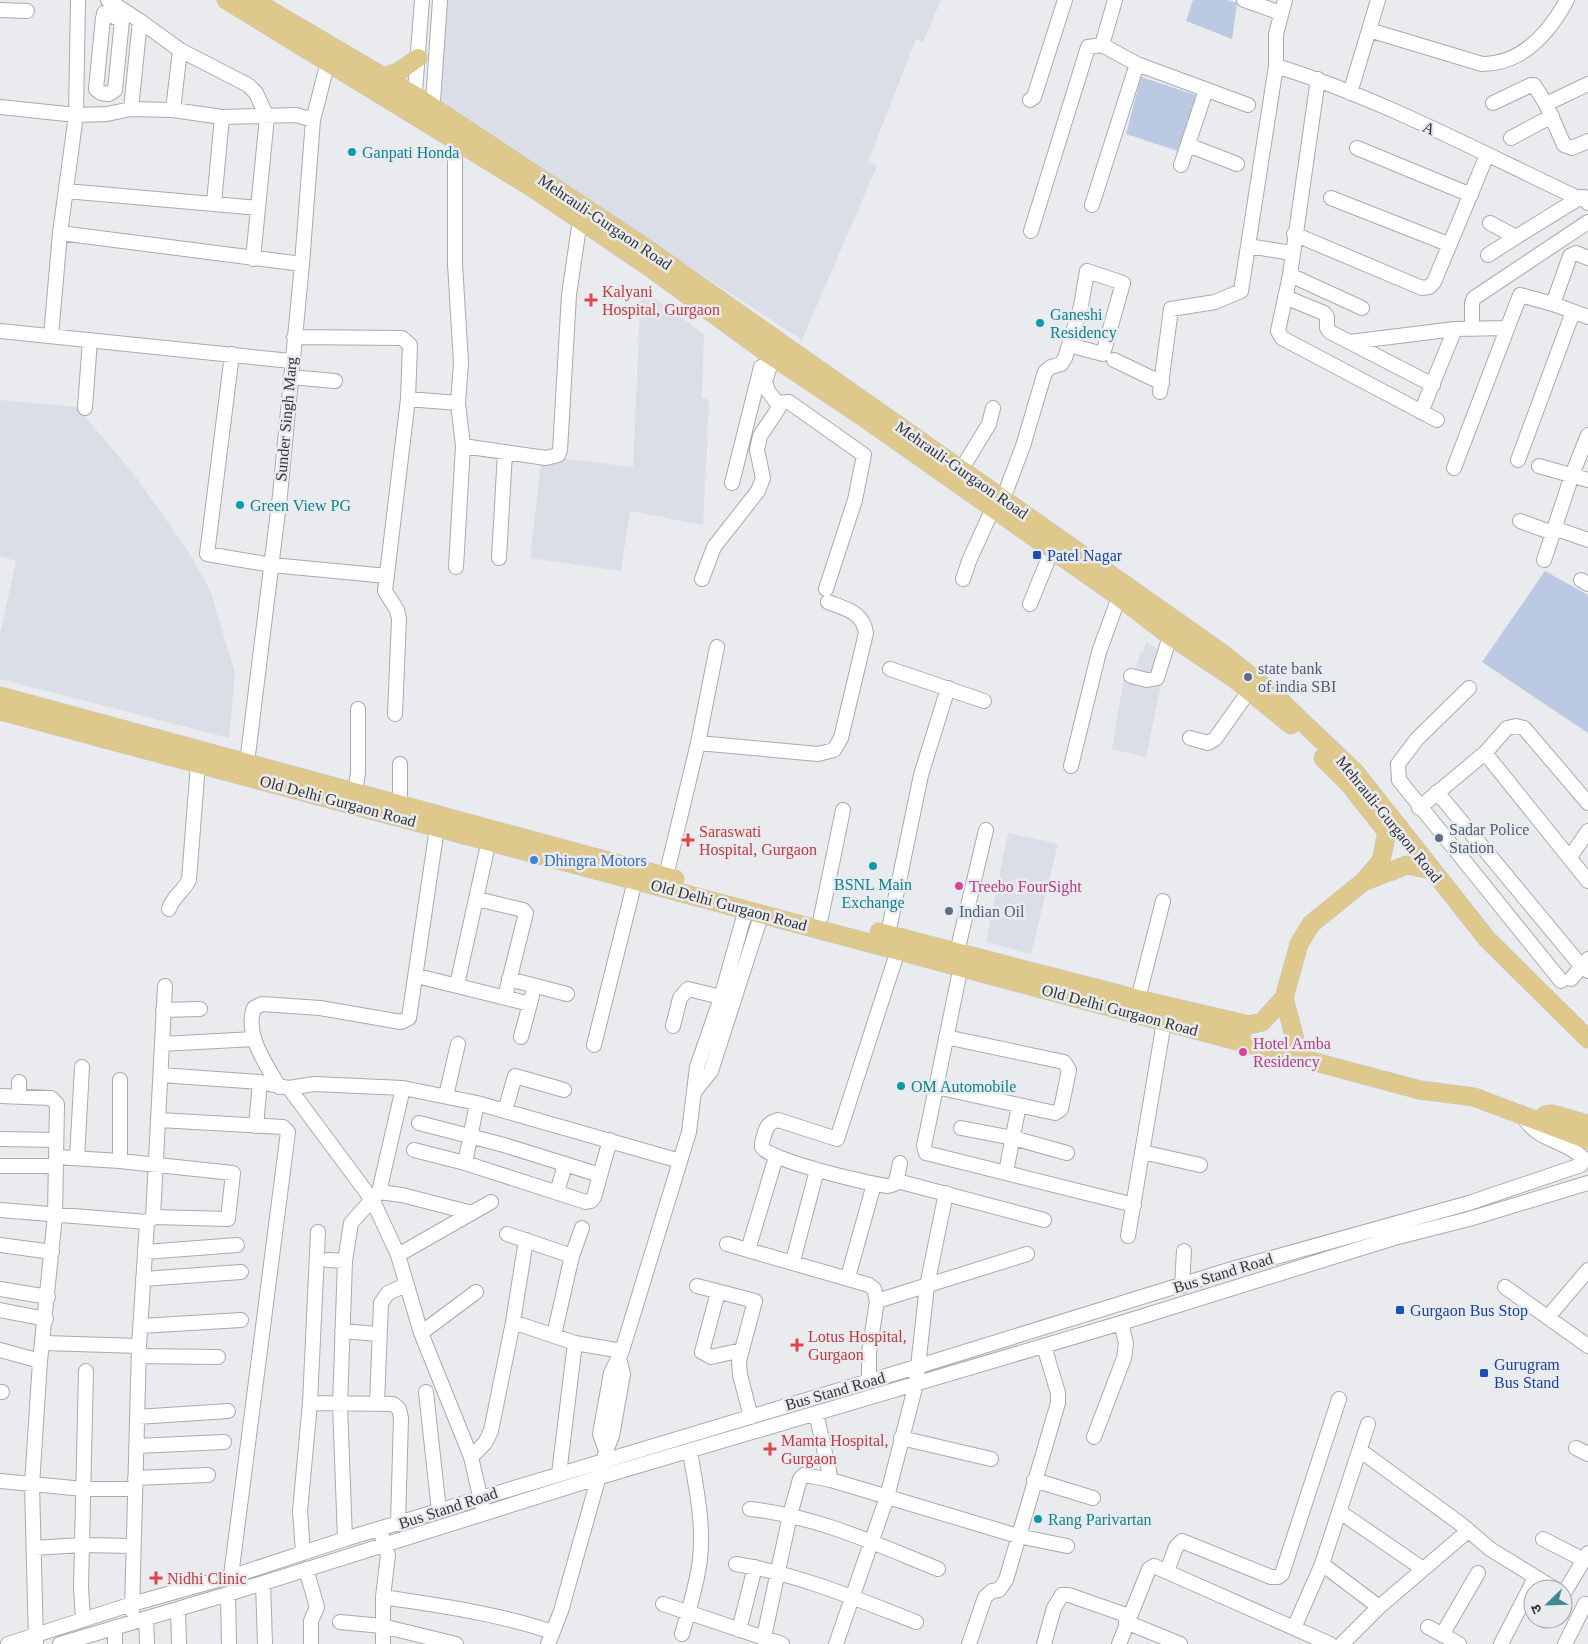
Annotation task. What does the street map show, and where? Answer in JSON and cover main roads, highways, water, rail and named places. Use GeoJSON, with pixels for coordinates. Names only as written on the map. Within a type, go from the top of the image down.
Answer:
{"type":"FeatureCollection","features":[{"type":"Feature","properties":{"kind":"main road","name":"Mehrauli-Gurgaon Road"},"geometry":{"type":"LineString","coordinates":[[226,0],[329,55],[414,104],[643,246],[768,349],[961,470],[998,504]]}},
{"type":"Feature","properties":{"kind":"main road","name":"Mehrauli-Gurgaon Road"},"geometry":{"type":"LineString","coordinates":[[253,0],[329,55],[382,77],[414,104]]}},
{"type":"Feature","properties":{"kind":"main road"},"geometry":{"type":"LineString","coordinates":[[382,77],[398,72],[418,58]]}},
{"type":"Feature","properties":{"kind":"main road","name":"Mehrauli-Gurgaon Road"},"geometry":{"type":"LineString","coordinates":[[432,116],[455,142],[531,187],[1039,532],[1137,591],[1222,653],[1271,692],[1355,772],[1487,939],[1588,1039]]}},
{"type":"Feature","properties":{"kind":"main road","name":"Mehrauli-Gurgaon Road"},"geometry":{"type":"LineString","coordinates":[[1039,532],[1052,550],[1249,691],[1290,724],[1349,784],[1387,832],[1381,861],[1363,882]]}},
{"type":"Feature","properties":{"kind":"main road","name":"Old Delhi Gurgaon Road"},"geometry":{"type":"LineString","coordinates":[[0,696],[247,769],[437,828],[490,835],[666,876],[821,917],[959,959],[1129,1002],[1249,1025],[1262,1022],[1284,998]]}},
{"type":"Feature","properties":{"kind":"main road","name":"Old Delhi Gurgaon Road"},"geometry":{"type":"LineString","coordinates":[[0,711],[198,764],[247,769],[354,792],[635,881],[754,911],[896,940]]}},
{"type":"Feature","properties":{"kind":"main road"},"geometry":{"type":"LineString","coordinates":[[1300,1058],[1284,998],[1304,932],[1311,924],[1363,882],[1406,865],[1431,870]]}},
{"type":"Feature","properties":{"kind":"main road","name":"Old Delhi Gurgaon Road"},"geometry":{"type":"LineString","coordinates":[[1129,1002],[1164,1022],[1420,1090],[1459,1093],[1527,1115],[1588,1140]]}},
{"type":"Feature","properties":{"kind":"main road"},"geometry":{"type":"LineString","coordinates":[[1527,1115],[1552,1114],[1588,1124]]}},
{"type":"Feature","properties":{"kind":"place","name":"Ganpati Honda"},"geometry":{"type":"Point","coordinates":[352,152]}},
{"type":"Feature","properties":{"kind":"place","name":"Kalyani Hospital, Gurgaon"},"geometry":{"type":"Point","coordinates":[591,300]}},
{"type":"Feature","properties":{"kind":"place","name":"Ganeshi Residency"},"geometry":{"type":"Point","coordinates":[1040,323]}},
{"type":"Feature","properties":{"kind":"place","name":"Green View PG"},"geometry":{"type":"Point","coordinates":[240,505]}},
{"type":"Feature","properties":{"kind":"place","name":"Patel Nagar"},"geometry":{"type":"Point","coordinates":[1037,555]}},
{"type":"Feature","properties":{"kind":"place","name":"state bank of india SBI"},"geometry":{"type":"Point","coordinates":[1248,677]}},
{"type":"Feature","properties":{"kind":"place","name":"Sadar Police Station"},"geometry":{"type":"Point","coordinates":[1439,838]}},
{"type":"Feature","properties":{"kind":"place","name":"Saraswati Hospital, Gurgaon"},"geometry":{"type":"Point","coordinates":[688,840]}},
{"type":"Feature","properties":{"kind":"place","name":"Dhingra Motors"},"geometry":{"type":"Point","coordinates":[534,860]}},
{"type":"Feature","properties":{"kind":"place","name":"BSNL Main Exchange"},"geometry":{"type":"Point","coordinates":[873,866]}},
{"type":"Feature","properties":{"kind":"place","name":"Treebo FourSight"},"geometry":{"type":"Point","coordinates":[959,886]}},
{"type":"Feature","properties":{"kind":"place","name":"Indian Oil"},"geometry":{"type":"Point","coordinates":[949,911]}},
{"type":"Feature","properties":{"kind":"place","name":"Hotel Amba Residency"},"geometry":{"type":"Point","coordinates":[1243,1052]}},
{"type":"Feature","properties":{"kind":"place","name":"OM Automobile"},"geometry":{"type":"Point","coordinates":[901,1086]}},
{"type":"Feature","properties":{"kind":"place","name":"Gurgaon Bus Stop"},"geometry":{"type":"Point","coordinates":[1400,1310]}},
{"type":"Feature","properties":{"kind":"place","name":"Lotus Hospital, Gurgaon"},"geometry":{"type":"Point","coordinates":[797,1345]}},
{"type":"Feature","properties":{"kind":"place","name":"Gurugram Bus Stand"},"geometry":{"type":"Point","coordinates":[1484,1373]}},
{"type":"Feature","properties":{"kind":"place","name":"Mamta Hospital, Gurgaon"},"geometry":{"type":"Point","coordinates":[770,1449]}},
{"type":"Feature","properties":{"kind":"place","name":"Rang Parivartan"},"geometry":{"type":"Point","coordinates":[1038,1519]}},
{"type":"Feature","properties":{"kind":"place","name":"Nidhi Clinic"},"geometry":{"type":"Point","coordinates":[156,1578]}}]}
